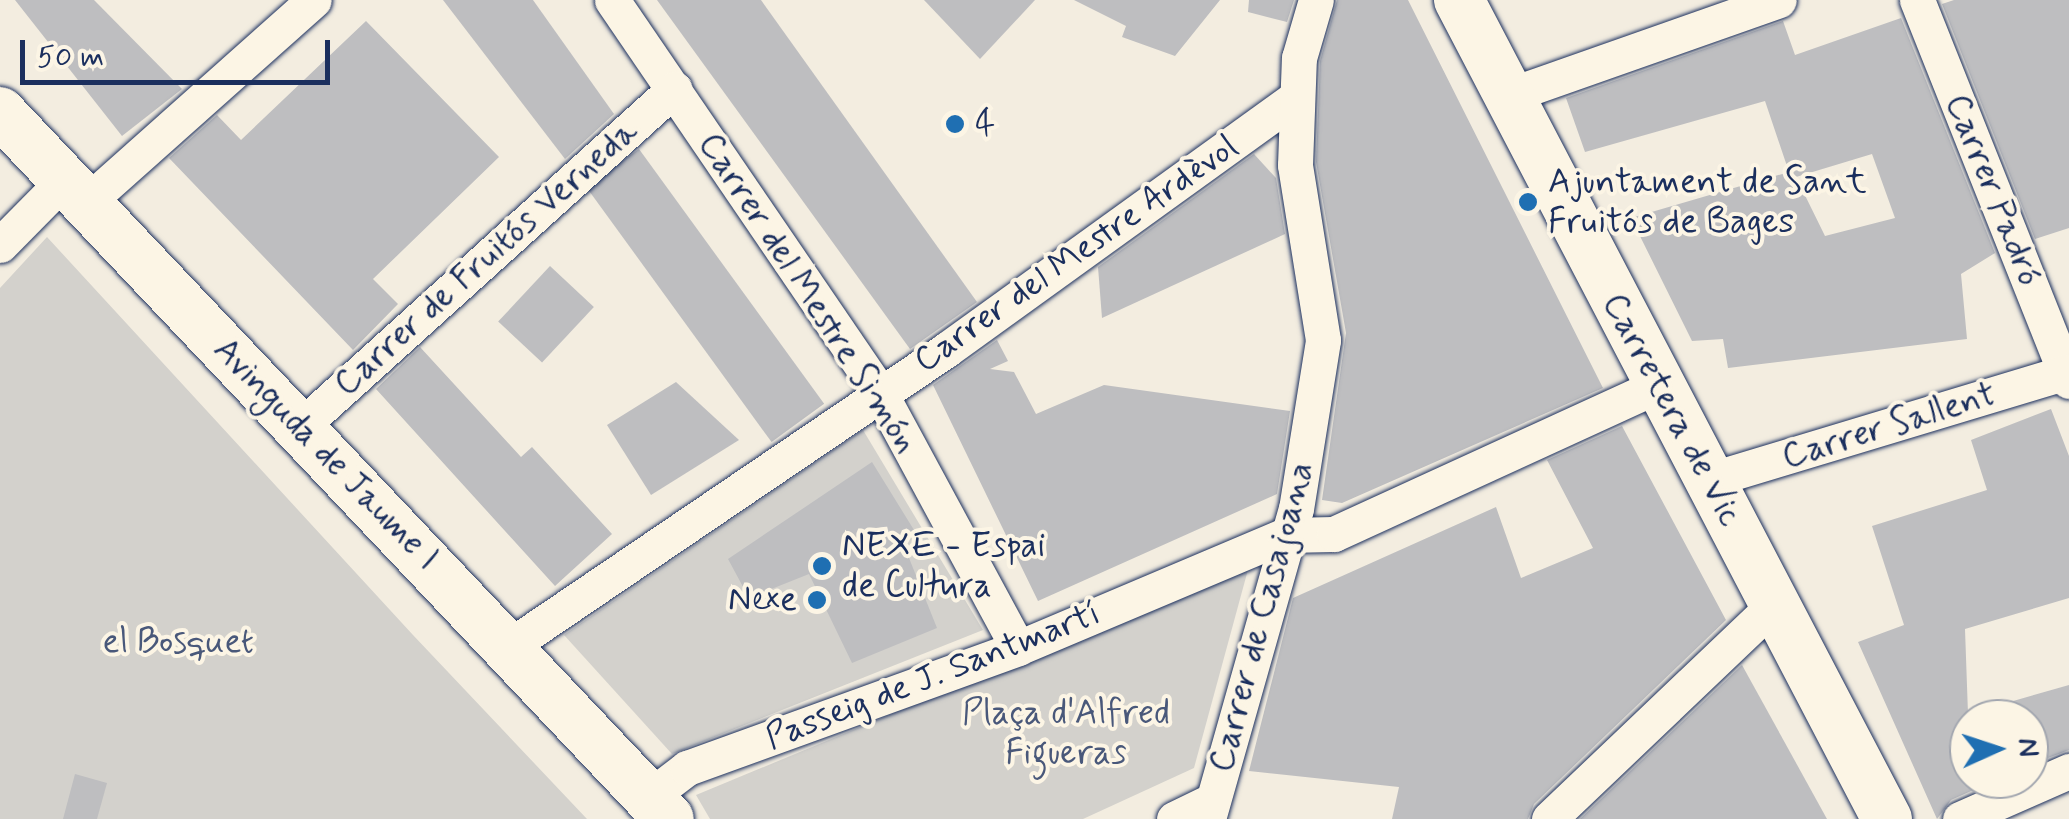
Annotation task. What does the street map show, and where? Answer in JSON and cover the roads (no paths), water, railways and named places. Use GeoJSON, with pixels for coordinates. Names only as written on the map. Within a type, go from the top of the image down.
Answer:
{"type":"FeatureCollection","features":[{"type":"Feature","properties":{"kind":"main road","name":"Carretera de Vic"},"geometry":{"type":"LineString","coordinates":[[1459,0],[1888,819]]}},
{"type":"Feature","properties":{"kind":"main road","name":"Avinguda de Jaume I"},"geometry":{"type":"LineString","coordinates":[[0,112],[661,807]]}},
{"type":"Feature","properties":{"kind":"street"},"geometry":{"type":"LineString","coordinates":[[0,245],[75,191],[314,0]]}},
{"type":"Feature","properties":{"kind":"street","name":"Carrer del Mestre Simón"},"geometry":{"type":"LineString","coordinates":[[612,0],[878,391],[1018,648]]}},
{"type":"Feature","properties":{"kind":"street","name":"Carrer de Casajoana"},"geometry":{"type":"LineString","coordinates":[[1211,810],[1285,536],[1296,509],[1324,340],[1295,165],[1294,98],[1302,36],[1316,0]]}},
{"type":"Feature","properties":{"kind":"street"},"geometry":{"type":"LineString","coordinates":[[1507,96],[1691,15],[1779,0]]}},
{"type":"Feature","properties":{"kind":"street","name":"Carrer Padró"},"geometry":{"type":"LineString","coordinates":[[1917,0],[2068,375]]}},
{"type":"Feature","properties":{"kind":"street","name":"Carrer de Fruitós Verneda"},"geometry":{"type":"LineString","coordinates":[[299,428],[674,89]]}},
{"type":"Feature","properties":{"kind":"street","name":"Carrer del Mestre Ardèvol"},"geometry":{"type":"LineString","coordinates":[[510,645],[1294,98]]}},
{"type":"Feature","properties":{"kind":"street","name":"Carrer Sallent"},"geometry":{"type":"LineString","coordinates":[[1709,480],[2068,375]]}},
{"type":"Feature","properties":{"kind":"street","name":"Passeig de J. Santmartí"},"geometry":{"type":"LineString","coordinates":[[661,807],[687,768],[1018,648],[1285,536],[1334,534],[1660,385]]}},
{"type":"Feature","properties":{"kind":"street"},"geometry":{"type":"LineString","coordinates":[[1549,819],[1776,603]]}},
{"type":"Feature","properties":{"kind":"street"},"geometry":{"type":"LineString","coordinates":[[1960,819],[2069,771]]}},
{"type":"Feature","properties":{"kind":"street"},"geometry":{"type":"LineString","coordinates":[[1174,819],[1211,810]]}},
{"type":"Feature","properties":{"kind":"place","name":"4"},"geometry":{"type":"Point","coordinates":[955,124]}},
{"type":"Feature","properties":{"kind":"place","name":"Ajuntament de Sant Fruitós de Bages"},"geometry":{"type":"Point","coordinates":[1528,202]}},
{"type":"Feature","properties":{"kind":"place","name":"NEXE - Espai de Cultura"},"geometry":{"type":"Point","coordinates":[822,566]}},
{"type":"Feature","properties":{"kind":"place","name":"Nexe"},"geometry":{"type":"Point","coordinates":[817,600]}},
{"type":"Feature","properties":{"kind":"park label","name":"el Bosquet"},"geometry":{"type":"Point","coordinates":[178,642]}},
{"type":"Feature","properties":{"kind":"park label","name":"Plaça d'Alfred Figueras"},"geometry":{"type":"Point","coordinates":[1066,733]}}]}
